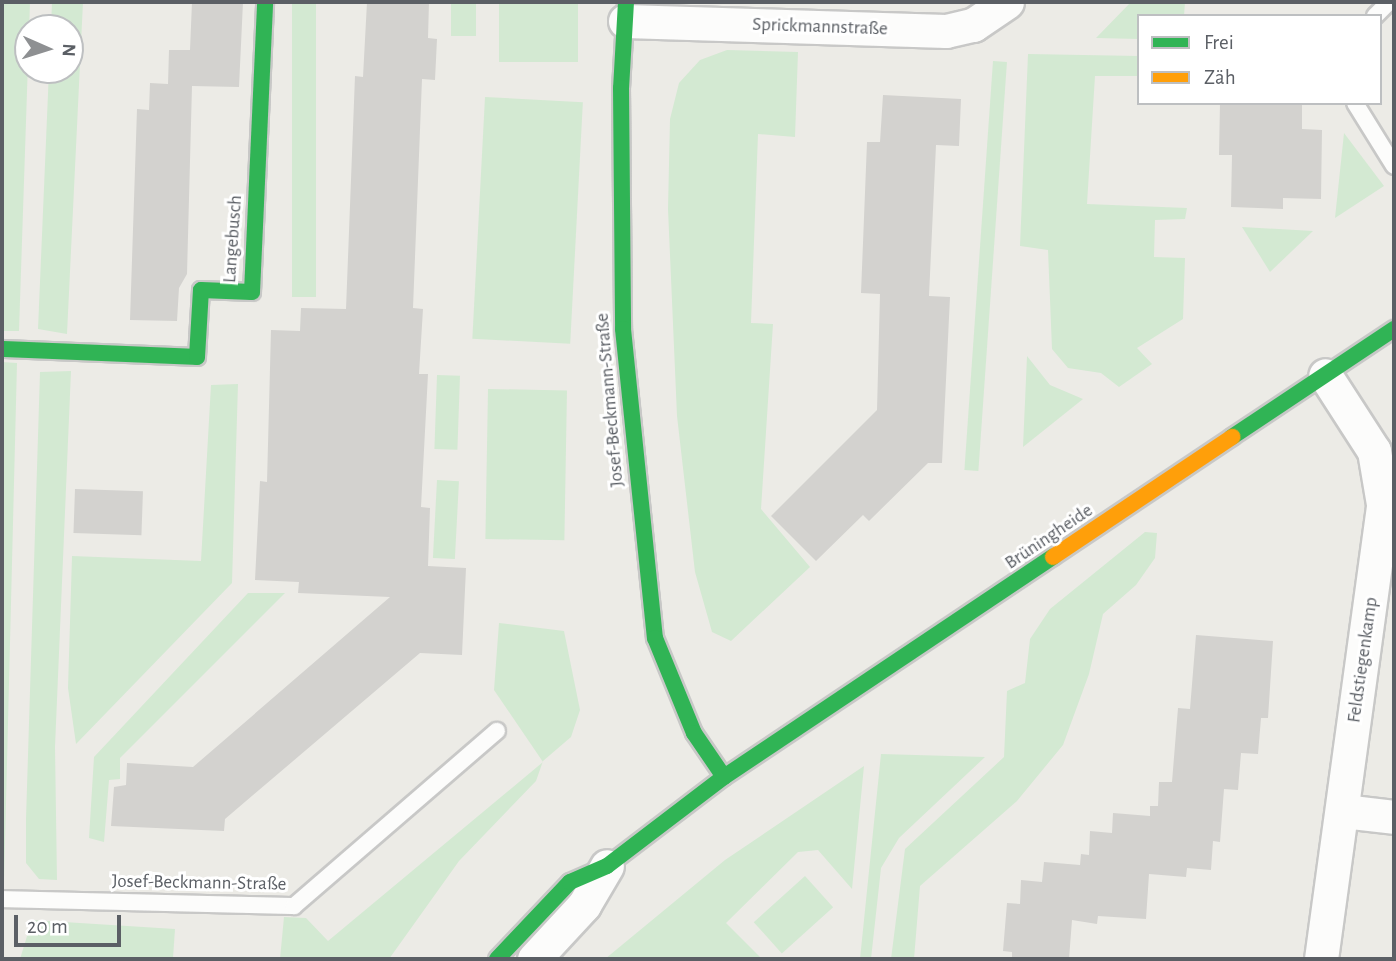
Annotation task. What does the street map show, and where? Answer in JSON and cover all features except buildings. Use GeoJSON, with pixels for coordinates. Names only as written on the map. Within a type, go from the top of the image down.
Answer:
{"type":"FeatureCollection","features":[{"type":"Feature","properties":{"kind":"street","name":"Langebusch"},"geometry":{"type":"LineString","coordinates":[[2,349],[197,358],[201,290],[252,292],[265,2]]}},
{"type":"Feature","properties":{"kind":"street","name":"Sprickmannstraße"},"geometry":{"type":"LineString","coordinates":[[625,11],[946,31],[973,25],[1007,2]]}},
{"type":"Feature","properties":{"kind":"street","name":"Josef-Beckmann-Straße"},"geometry":{"type":"LineString","coordinates":[[625,11],[621,88],[622,329],[655,638],[694,733],[724,777]]}},
{"type":"Feature","properties":{"kind":"street","name":"Brüningheide"},"geometry":{"type":"LineString","coordinates":[[497,959],[570,882],[607,866],[724,777],[1394,329]]}},
{"type":"Feature","properties":{"kind":"street","name":"Feldstiegenkamp"},"geometry":{"type":"LineString","coordinates":[[1321,959],[1383,504],[1374,451],[1325,375]]}},
{"type":"Feature","properties":{"kind":"street"},"geometry":{"type":"LineString","coordinates":[[1343,811],[1394,817]]}},
{"type":"Feature","properties":{"kind":"street"},"geometry":{"type":"LineString","coordinates":[[534,959],[584,905],[607,866]]}},
{"type":"Feature","properties":{"kind":"lane"},"geometry":{"type":"LineString","coordinates":[[1355,105],[1394,166]]}},
{"type":"Feature","properties":{"kind":"lane","name":"Josef-Beckmann-Straße"},"geometry":{"type":"LineString","coordinates":[[2,900],[294,906],[497,731]]}},
{"type":"Feature","properties":{"kind":"green space"},"geometry":{"type":"Polygon","coordinates":[[[3,2],[30,2],[30,14],[14,14],[14,84],[27,84],[19,331],[2,331],[3,2]]]}},
{"type":"Feature","properties":{"kind":"green space"},"geometry":{"type":"Polygon","coordinates":[[[52,2],[83,2],[82,14],[52,14],[52,2]]]}},
{"type":"Feature","properties":{"kind":"green space"},"geometry":{"type":"Polygon","coordinates":[[[292,2],[316,2],[316,297],[292,297],[292,2]]]}},
{"type":"Feature","properties":{"kind":"green space"},"geometry":{"type":"Polygon","coordinates":[[[451,2],[476,2],[476,36],[451,36],[451,2]]]}},
{"type":"Feature","properties":{"kind":"green space"},"geometry":{"type":"Polygon","coordinates":[[[499,2],[578,2],[578,62],[499,62],[499,2]]]}},
{"type":"Feature","properties":{"kind":"green space"},"geometry":{"type":"Polygon","coordinates":[[[1131,2],[1185,2],[1184,14],[1137,14],[1137,39],[1096,38],[1131,2]]]}},
{"type":"Feature","properties":{"kind":"green space"},"geometry":{"type":"Polygon","coordinates":[[[727,50],[798,52],[795,137],[758,134],[751,323],[773,324],[761,509],[810,567],[731,641],[712,632],[695,572],[677,416],[668,209],[670,119],[679,83],[700,60],[727,50]]]}},
{"type":"Feature","properties":{"kind":"green space"},"geometry":{"type":"Polygon","coordinates":[[[1028,54],[1137,56],[1137,76],[1095,76],[1087,204],[1187,208],[1185,219],[1155,220],[1154,257],[1185,258],[1183,319],[1137,348],[1152,364],[1119,387],[1101,373],[1068,368],[1052,349],[1048,250],[1020,246],[1028,54]]]}},
{"type":"Feature","properties":{"kind":"green space"},"geometry":{"type":"Polygon","coordinates":[[[993,61],[1007,62],[978,471],[964,470],[993,61]]]}},
{"type":"Feature","properties":{"kind":"green space"},"geometry":{"type":"Polygon","coordinates":[[[48,84],[79,84],[67,334],[38,329],[48,84]]]}},
{"type":"Feature","properties":{"kind":"green space"},"geometry":{"type":"Polygon","coordinates":[[[485,97],[583,102],[570,344],[472,339],[485,97]]]}},
{"type":"Feature","properties":{"kind":"green space"},"geometry":{"type":"Polygon","coordinates":[[[1344,133],[1384,186],[1335,218],[1344,133]]]}},
{"type":"Feature","properties":{"kind":"green space"},"geometry":{"type":"Polygon","coordinates":[[[1242,227],[1313,231],[1270,272],[1242,227]]]}},
{"type":"Feature","properties":{"kind":"green space"},"geometry":{"type":"Polygon","coordinates":[[[1027,356],[1050,385],[1083,399],[1023,447],[1027,356]]]}},
{"type":"Feature","properties":{"kind":"green space"},"geometry":{"type":"Polygon","coordinates":[[[2,362],[17,363],[4,883],[2,883],[2,362]]]}},
{"type":"Feature","properties":{"kind":"green space"},"geometry":{"type":"Polygon","coordinates":[[[71,371],[55,747],[57,880],[39,879],[26,863],[26,819],[40,372],[71,371]]]}},
{"type":"Feature","properties":{"kind":"green space"},"geometry":{"type":"Polygon","coordinates":[[[437,375],[460,376],[457,450],[434,449],[437,375]]]}},
{"type":"Feature","properties":{"kind":"green space"},"geometry":{"type":"Polygon","coordinates":[[[238,384],[232,583],[76,744],[68,688],[72,556],[201,561],[211,385],[238,384]]]}},
{"type":"Feature","properties":{"kind":"green space"},"geometry":{"type":"Polygon","coordinates":[[[488,389],[567,390],[564,540],[485,539],[488,389]]]}},
{"type":"Feature","properties":{"kind":"green space"},"geometry":{"type":"Polygon","coordinates":[[[437,480],[459,481],[455,559],[433,558],[437,480]]]}},
{"type":"Feature","properties":{"kind":"green space"},"geometry":{"type":"Polygon","coordinates":[[[1145,532],[1157,533],[1155,558],[1136,585],[1103,614],[1089,674],[1063,745],[1017,801],[920,886],[914,959],[891,959],[905,849],[1004,757],[1007,691],[1025,683],[1030,639],[1050,609],[1145,532]]]}},
{"type":"Feature","properties":{"kind":"green space"},"geometry":{"type":"Polygon","coordinates":[[[248,593],[285,593],[120,758],[120,779],[109,780],[104,842],[89,838],[94,757],[248,593]]]}},
{"type":"Feature","properties":{"kind":"green space"},"geometry":{"type":"Polygon","coordinates":[[[499,623],[564,631],[580,710],[571,737],[543,762],[494,690],[499,623]]]}},
{"type":"Feature","properties":{"kind":"green space"},"geometry":{"type":"Polygon","coordinates":[[[881,754],[985,757],[899,838],[881,868],[871,959],[860,959],[881,754]]]}},
{"type":"Feature","properties":{"kind":"green space"},"geometry":{"type":"Polygon","coordinates":[[[543,762],[536,781],[459,861],[389,959],[280,959],[284,917],[306,918],[328,941],[543,762]]]}},
{"type":"Feature","properties":{"kind":"green space"},"geometry":{"type":"Polygon","coordinates":[[[864,766],[852,889],[818,850],[798,852],[726,923],[762,959],[605,959],[725,860],[864,766]]]}},
{"type":"Feature","properties":{"kind":"green space"},"geometry":{"type":"Polygon","coordinates":[[[805,876],[833,907],[782,953],[754,922],[805,876]]]}},
{"type":"Feature","properties":{"kind":"green space"},"geometry":{"type":"Polygon","coordinates":[[[32,920],[175,929],[173,958],[20,959],[32,920]]]}},
{"type":"Feature","properties":{"kind":"traffic: fast"},"geometry":{"type":"LineString","coordinates":[[2,349],[197,357],[201,290],[252,292],[265,2]]}},
{"type":"Feature","properties":{"kind":"traffic: fast"},"geometry":{"type":"LineString","coordinates":[[626,2],[621,88],[623,329],[655,638],[694,733],[724,777]]}},
{"type":"Feature","properties":{"kind":"traffic: fast"},"geometry":{"type":"LineString","coordinates":[[1232,437],[1394,329]]}},
{"type":"Feature","properties":{"kind":"traffic: fast"},"geometry":{"type":"LineString","coordinates":[[497,959],[570,882],[607,866],[724,777],[1053,557]]}},
{"type":"Feature","properties":{"kind":"traffic: slow"},"geometry":{"type":"LineString","coordinates":[[1053,557],[1232,437]]}}]}
